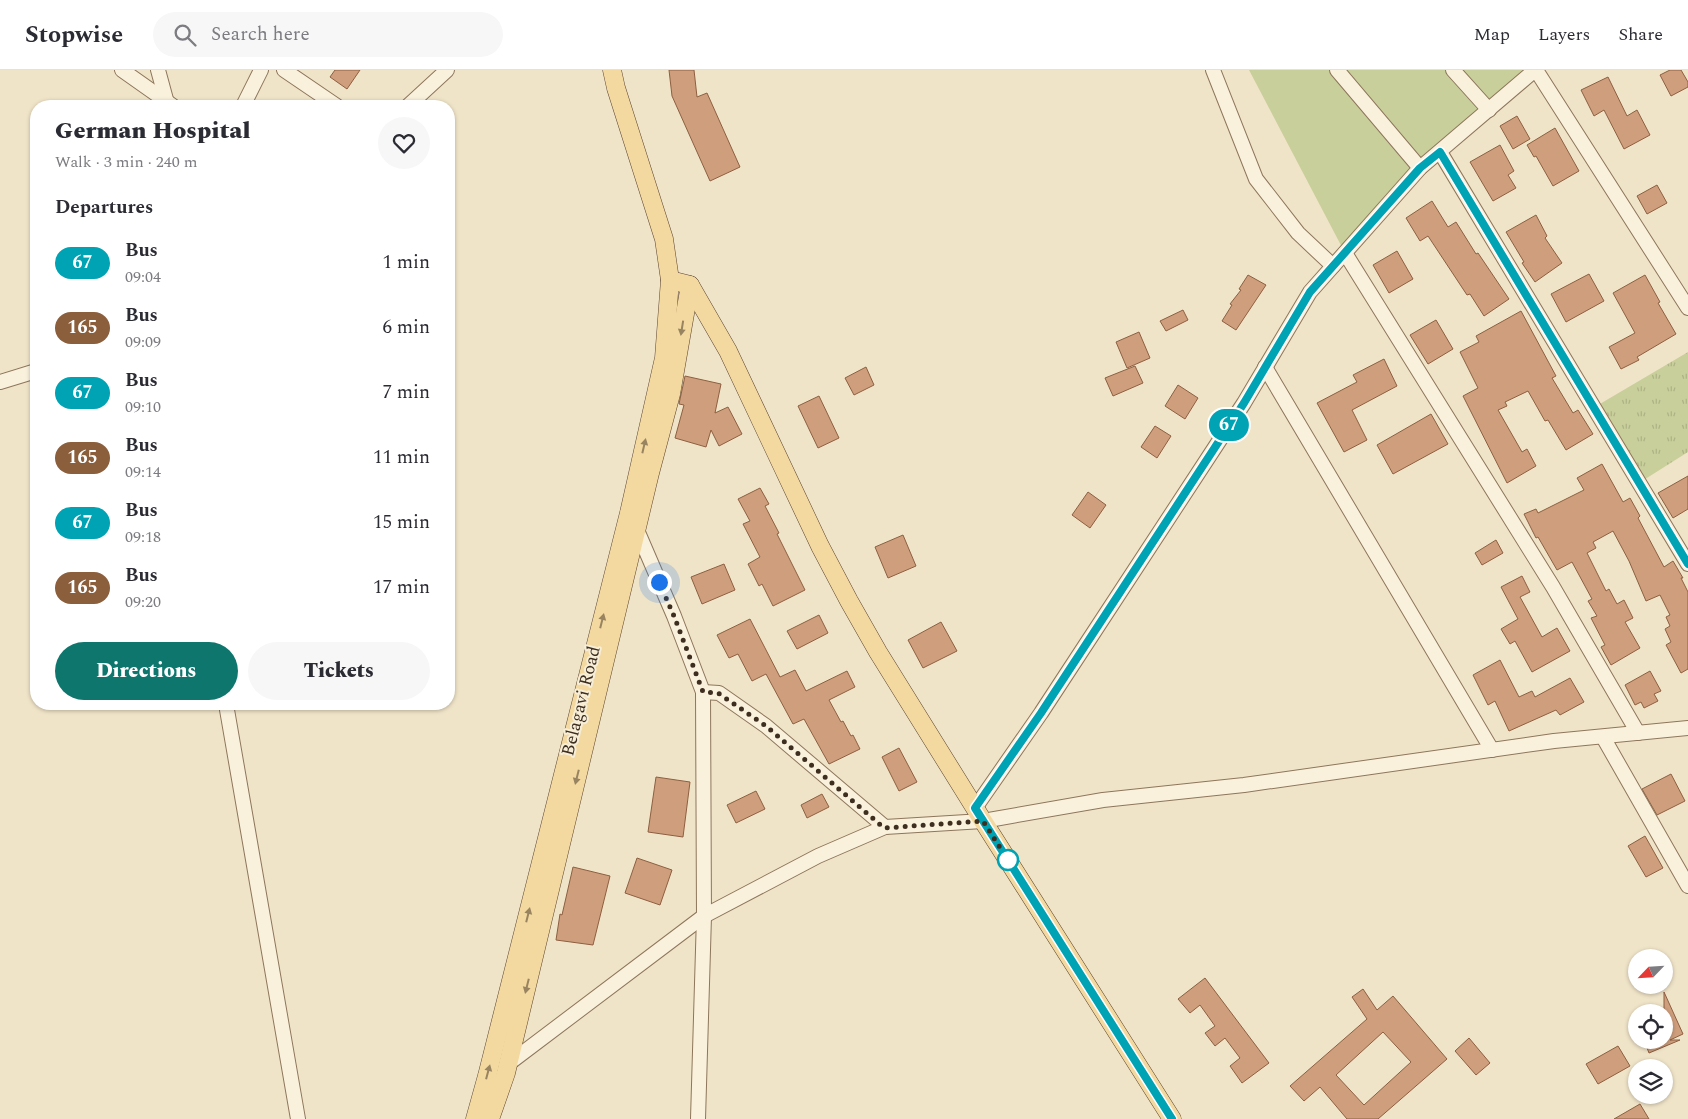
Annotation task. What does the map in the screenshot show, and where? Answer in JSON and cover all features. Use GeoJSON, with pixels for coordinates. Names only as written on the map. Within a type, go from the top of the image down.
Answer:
{"type":"FeatureCollection","features":[{"type":"Feature","properties":{"kind":"main road","name":"Belagavi Road"},"geometry":{"type":"LineString","coordinates":[[475,1119],[629,513],[664,358],[670,280],[664,239],[612,70]]}},
{"type":"Feature","properties":{"kind":"main road"},"geometry":{"type":"LineString","coordinates":[[670,280],[690,285],[728,351],[848,601],[979,815],[1172,1119]]}},
{"type":"Feature","properties":{"kind":"main road"},"geometry":{"type":"LineString","coordinates":[[490,1119],[508,1064],[671,394],[690,285]]}},
{"type":"Feature","properties":{"kind":"street"},"geometry":{"type":"LineString","coordinates":[[122,70],[164,100]]}},
{"type":"Feature","properties":{"kind":"street"},"geometry":{"type":"LineString","coordinates":[[158,70],[169,100]]}},
{"type":"Feature","properties":{"kind":"street"},"geometry":{"type":"LineString","coordinates":[[246,100],[261,70]]}},
{"type":"Feature","properties":{"kind":"street"},"geometry":{"type":"LineString","coordinates":[[284,70],[328,100]]}},
{"type":"Feature","properties":{"kind":"street"},"geometry":{"type":"LineString","coordinates":[[1213,70],[1256,179],[1298,233],[1333,266]]}},
{"type":"Feature","properties":{"kind":"street"},"geometry":{"type":"LineString","coordinates":[[1337,70],[1420,168]]}},
{"type":"Feature","properties":{"kind":"street"},"geometry":{"type":"LineString","coordinates":[[1453,70],[1489,110]]}},
{"type":"Feature","properties":{"kind":"street"},"geometry":{"type":"LineString","coordinates":[[979,815],[1041,713],[1244,403],[1310,292],[1420,168],[1536,70],[1688,308]]}},
{"type":"Feature","properties":{"kind":"street"},"geometry":{"type":"LineString","coordinates":[[414,100],[441,72]]}},
{"type":"Feature","properties":{"kind":"street"},"geometry":{"type":"LineString","coordinates":[[1440,152],[1688,564]]}},
{"type":"Feature","properties":{"kind":"street"},"geometry":{"type":"LineString","coordinates":[[1345,252],[1553,587],[1638,733]]}},
{"type":"Feature","properties":{"kind":"street"},"geometry":{"type":"LineString","coordinates":[[1265,367],[1492,750]]}},
{"type":"Feature","properties":{"kind":"street"},"geometry":{"type":"LineString","coordinates":[[0,382],[30,373]]}},
{"type":"Feature","properties":{"kind":"street"},"geometry":{"type":"LineString","coordinates":[[637,530],[674,616],[703,692],[704,916],[698,1119]]}},
{"type":"Feature","properties":{"kind":"street"},"geometry":{"type":"LineString","coordinates":[[703,692],[718,693],[766,726],[884,828]]}},
{"type":"Feature","properties":{"kind":"street"},"geometry":{"type":"LineString","coordinates":[[227,710],[298,1119]]}},
{"type":"Feature","properties":{"kind":"street"},"geometry":{"type":"LineString","coordinates":[[508,1064],[704,916],[818,856],[884,828],[1103,800],[1244,785],[1554,741],[1688,728]]}},
{"type":"Feature","properties":{"kind":"street"},"geometry":{"type":"LineString","coordinates":[[1603,736],[1688,886]]}},
{"type":"Feature","properties":{"kind":"green space"},"geometry":{"type":"Polygon","coordinates":[[[1249,70],[1535,70],[1420,168],[1345,253],[1249,70]]]}},
{"type":"Feature","properties":{"kind":"green space"},"geometry":{"type":"Polygon","coordinates":[[[1688,352],[1688,452],[1639,483],[1593,408],[1688,352]]]}},
{"type":"Feature","properties":{"kind":"building"},"geometry":{"type":"Polygon","coordinates":[[[335,70],[360,70],[347,89],[330,77],[335,70]]]}},
{"type":"Feature","properties":{"kind":"building"},"geometry":{"type":"Polygon","coordinates":[[[669,70],[694,70],[697,97],[707,93],[740,167],[710,181],[672,96],[669,70]]]}},
{"type":"Feature","properties":{"kind":"building"},"geometry":{"type":"Polygon","coordinates":[[[1670,70],[1681,70],[1688,82],[1688,87],[1671,96],[1660,75],[1670,70]]]}},
{"type":"Feature","properties":{"kind":"building"},"geometry":{"type":"Polygon","coordinates":[[[1608,77],[1627,116],[1637,110],[1650,135],[1624,149],[1604,110],[1594,116],[1581,90],[1608,77]]]}},
{"type":"Feature","properties":{"kind":"building"},"geometry":{"type":"Polygon","coordinates":[[[1517,116],[1530,139],[1513,149],[1500,126],[1517,116]]]}},
{"type":"Feature","properties":{"kind":"building"},"geometry":{"type":"Polygon","coordinates":[[[1555,128],[1579,171],[1553,186],[1536,156],[1534,157],[1527,145],[1555,128]]]}},
{"type":"Feature","properties":{"kind":"building"},"geometry":{"type":"Polygon","coordinates":[[[1500,145],[1514,171],[1508,175],[1516,188],[1493,201],[1470,162],[1500,145]]]}},
{"type":"Feature","properties":{"kind":"building"},"geometry":{"type":"Polygon","coordinates":[[[1657,185],[1667,203],[1647,214],[1637,196],[1657,185]]]}},
{"type":"Feature","properties":{"kind":"building"},"geometry":{"type":"Polygon","coordinates":[[[1432,201],[1448,227],[1456,222],[1476,254],[1478,253],[1509,299],[1484,316],[1470,294],[1467,295],[1428,236],[1420,241],[1406,218],[1432,201]]]}},
{"type":"Feature","properties":{"kind":"building"},"geometry":{"type":"Polygon","coordinates":[[[1536,215],[1547,236],[1545,238],[1562,263],[1535,282],[1522,263],[1524,262],[1506,232],[1536,215]]]}},
{"type":"Feature","properties":{"kind":"building"},"geometry":{"type":"Polygon","coordinates":[[[1397,251],[1413,279],[1389,293],[1373,265],[1397,251]]]}},
{"type":"Feature","properties":{"kind":"building"},"geometry":{"type":"Polygon","coordinates":[[[1589,274],[1604,301],[1566,322],[1551,294],[1589,274]]]}},
{"type":"Feature","properties":{"kind":"building"},"geometry":{"type":"Polygon","coordinates":[[[1248,275],[1266,285],[1236,330],[1222,321],[1248,275]]]}},
{"type":"Feature","properties":{"kind":"building"},"geometry":{"type":"Polygon","coordinates":[[[1645,275],[1660,302],[1658,303],[1676,334],[1637,357],[1639,360],[1621,369],[1609,347],[1635,333],[1613,293],[1645,275]]]}},
{"type":"Feature","properties":{"kind":"building"},"geometry":{"type":"Polygon","coordinates":[[[1183,310],[1188,320],[1166,331],[1160,321],[1183,310]]]}},
{"type":"Feature","properties":{"kind":"building"},"geometry":{"type":"Polygon","coordinates":[[[1521,311],[1556,376],[1552,378],[1573,413],[1578,410],[1593,434],[1566,450],[1548,420],[1545,421],[1528,391],[1505,402],[1507,406],[1498,410],[1522,452],[1527,449],[1536,466],[1507,483],[1463,396],[1478,388],[1460,352],[1479,342],[1476,336],[1521,311]]]}},
{"type":"Feature","properties":{"kind":"building"},"geometry":{"type":"Polygon","coordinates":[[[1436,320],[1453,349],[1428,364],[1410,335],[1436,320]]]}},
{"type":"Feature","properties":{"kind":"building"},"geometry":{"type":"Polygon","coordinates":[[[1139,332],[1150,358],[1127,368],[1116,342],[1139,332]]]}},
{"type":"Feature","properties":{"kind":"building"},"geometry":{"type":"Polygon","coordinates":[[[1384,359],[1397,386],[1352,410],[1367,440],[1344,452],[1317,403],[1357,382],[1353,375],[1384,359]]]}},
{"type":"Feature","properties":{"kind":"building"},"geometry":{"type":"Polygon","coordinates":[[[1135,366],[1143,383],[1113,396],[1105,378],[1135,366]]]}},
{"type":"Feature","properties":{"kind":"building"},"geometry":{"type":"Polygon","coordinates":[[[866,367],[874,385],[854,395],[845,378],[866,367]]]}},
{"type":"Feature","properties":{"kind":"building"},"geometry":{"type":"Polygon","coordinates":[[[685,376],[721,384],[715,413],[728,407],[742,434],[719,446],[711,430],[706,447],[675,438],[684,405],[679,404],[685,376]]]}},
{"type":"Feature","properties":{"kind":"building"},"geometry":{"type":"Polygon","coordinates":[[[1178,385],[1198,398],[1185,419],[1165,406],[1178,385]]]}},
{"type":"Feature","properties":{"kind":"building"},"geometry":{"type":"Polygon","coordinates":[[[819,396],[839,438],[818,448],[798,406],[819,396]]]}},
{"type":"Feature","properties":{"kind":"building"},"geometry":{"type":"Polygon","coordinates":[[[1431,414],[1448,444],[1393,474],[1377,445],[1431,414]]]}},
{"type":"Feature","properties":{"kind":"building"},"geometry":{"type":"Polygon","coordinates":[[[1155,426],[1171,436],[1157,458],[1141,447],[1155,426]]]}},
{"type":"Feature","properties":{"kind":"building"},"geometry":{"type":"Polygon","coordinates":[[[1602,464],[1623,502],[1630,498],[1640,516],[1638,518],[1664,567],[1673,561],[1683,578],[1681,578],[1688,592],[1688,669],[1681,673],[1666,645],[1671,642],[1665,629],[1670,626],[1666,617],[1670,615],[1660,595],[1646,601],[1629,561],[1613,531],[1593,542],[1596,548],[1587,553],[1606,591],[1609,589],[1617,604],[1624,600],[1633,618],[1625,622],[1640,648],[1611,665],[1601,647],[1605,645],[1591,618],[1597,616],[1588,601],[1592,599],[1572,562],[1557,570],[1538,537],[1536,538],[1524,514],[1536,509],[1538,513],[1584,490],[1577,478],[1602,464]]]}},
{"type":"Feature","properties":{"kind":"building"},"geometry":{"type":"Polygon","coordinates":[[[1688,476],[1688,509],[1673,518],[1658,493],[1688,476]]]}},
{"type":"Feature","properties":{"kind":"building"},"geometry":{"type":"Polygon","coordinates":[[[760,488],[769,504],[765,506],[779,533],[777,534],[805,590],[773,606],[762,584],[759,586],[748,564],[760,557],[743,524],[750,521],[738,499],[760,488]]]}},
{"type":"Feature","properties":{"kind":"building"},"geometry":{"type":"Polygon","coordinates":[[[1088,492],[1106,505],[1090,528],[1072,515],[1088,492]]]}},
{"type":"Feature","properties":{"kind":"building"},"geometry":{"type":"Polygon","coordinates":[[[903,535],[916,566],[888,578],[875,547],[903,535]]]}},
{"type":"Feature","properties":{"kind":"building"},"geometry":{"type":"Polygon","coordinates":[[[1496,540],[1503,553],[1482,565],[1475,553],[1496,540]]]}},
{"type":"Feature","properties":{"kind":"building"},"geometry":{"type":"Polygon","coordinates":[[[724,564],[735,590],[702,604],[691,577],[724,564]]]}},
{"type":"Feature","properties":{"kind":"building"},"geometry":{"type":"Polygon","coordinates":[[[1522,576],[1530,592],[1520,597],[1542,637],[1557,628],[1570,651],[1532,672],[1515,641],[1510,644],[1501,629],[1518,619],[1501,587],[1522,576]]]}},
{"type":"Feature","properties":{"kind":"building"},"geometry":{"type":"Polygon","coordinates":[[[819,615],[828,633],[797,649],[787,631],[819,615]]]}},
{"type":"Feature","properties":{"kind":"building"},"geometry":{"type":"Polygon","coordinates":[[[750,619],[780,677],[795,670],[806,691],[847,671],[855,687],[829,700],[841,722],[843,721],[851,736],[853,735],[860,749],[829,764],[804,719],[793,724],[766,674],[752,681],[738,654],[729,658],[717,635],[750,619]]]}},
{"type":"Feature","properties":{"kind":"building"},"geometry":{"type":"Polygon","coordinates":[[[941,622],[957,651],[923,668],[908,640],[941,622]]]}},
{"type":"Feature","properties":{"kind":"building"},"geometry":{"type":"Polygon","coordinates":[[[1500,660],[1519,697],[1532,691],[1535,697],[1570,678],[1584,702],[1560,715],[1556,710],[1509,731],[1495,701],[1488,705],[1473,675],[1500,660]]]}},
{"type":"Feature","properties":{"kind":"building"},"geometry":{"type":"Polygon","coordinates":[[[1650,671],[1661,691],[1654,694],[1658,701],[1644,708],[1641,702],[1635,705],[1625,685],[1650,671]]]}},
{"type":"Feature","properties":{"kind":"building"},"geometry":{"type":"Polygon","coordinates":[[[899,748],[917,782],[899,791],[882,757],[899,748]]]}},
{"type":"Feature","properties":{"kind":"building"},"geometry":{"type":"Polygon","coordinates":[[[1671,774],[1685,801],[1657,815],[1642,789],[1671,774]]]}},
{"type":"Feature","properties":{"kind":"building"},"geometry":{"type":"Polygon","coordinates":[[[656,777],[690,782],[683,837],[648,832],[656,777]]]}},
{"type":"Feature","properties":{"kind":"building"},"geometry":{"type":"Polygon","coordinates":[[[756,791],[765,809],[736,823],[727,805],[756,791]]]}},
{"type":"Feature","properties":{"kind":"building"},"geometry":{"type":"Polygon","coordinates":[[[822,794],[829,807],[807,818],[801,805],[822,794]]]}},
{"type":"Feature","properties":{"kind":"building"},"geometry":{"type":"Polygon","coordinates":[[[1645,836],[1663,868],[1646,877],[1628,846],[1645,836]]]}},
{"type":"Feature","properties":{"kind":"building"},"geometry":{"type":"Polygon","coordinates":[[[637,858],[672,870],[660,905],[625,893],[637,858]]]}},
{"type":"Feature","properties":{"kind":"building"},"geometry":{"type":"Polygon","coordinates":[[[573,867],[610,876],[593,945],[556,940],[560,914],[562,915],[573,867]]]}},
{"type":"Feature","properties":{"kind":"building"},"geometry":{"type":"Polygon","coordinates":[[[1205,978],[1269,1063],[1242,1083],[1230,1066],[1240,1058],[1225,1038],[1215,1046],[1205,1033],[1215,1026],[1200,1005],[1190,1013],[1178,999],[1205,978]]]}},
{"type":"Feature","properties":{"kind":"building"},"geometry":{"type":"Polygon","coordinates":[[[1363,989],[1377,1010],[1393,996],[1447,1059],[1378,1119],[1347,1119],[1320,1087],[1304,1101],[1290,1086],[1367,1019],[1352,997],[1363,989]],[[1383,1032],[1336,1075],[1364,1105],[1411,1062],[1383,1032]]]}},
{"type":"Feature","properties":{"kind":"building"},"geometry":{"type":"Polygon","coordinates":[[[1664,994],[1665,994],[1669,1004],[1664,1004],[1664,994]]]}},
{"type":"Feature","properties":{"kind":"building"},"geometry":{"type":"Polygon","coordinates":[[[1673,1012],[1683,1034],[1673,1039],[1673,1012]]]}},
{"type":"Feature","properties":{"kind":"building"},"geometry":{"type":"Polygon","coordinates":[[[1469,1038],[1490,1063],[1476,1075],[1455,1051],[1469,1038]]]}},
{"type":"Feature","properties":{"kind":"building"},"geometry":{"type":"Polygon","coordinates":[[[1618,1046],[1628,1063],[1628,1067],[1598,1084],[1586,1064],[1618,1046]]]}},
{"type":"Feature","properties":{"kind":"building"},"geometry":{"type":"Polygon","coordinates":[[[1647,1049],[1659,1049],[1649,1053],[1647,1049]]]}},
{"type":"Feature","properties":{"kind":"building"},"geometry":{"type":"Polygon","coordinates":[[[1640,1104],[1649,1119],[1614,1119],[1640,1104]]]}},
{"type":"Feature","properties":{"kind":"bus line","name":"67"},"geometry":{"type":"LineString","coordinates":[[1172,1119],[975,808],[1041,713],[1244,403],[1310,292],[1420,168],[1440,152],[1688,564]]}},
{"type":"Feature","properties":{"kind":"route"},"geometry":{"type":"LineString","coordinates":[[659,582],[703,692],[718,693],[766,726],[884,828],[983,821],[1008,860]]}}]}
